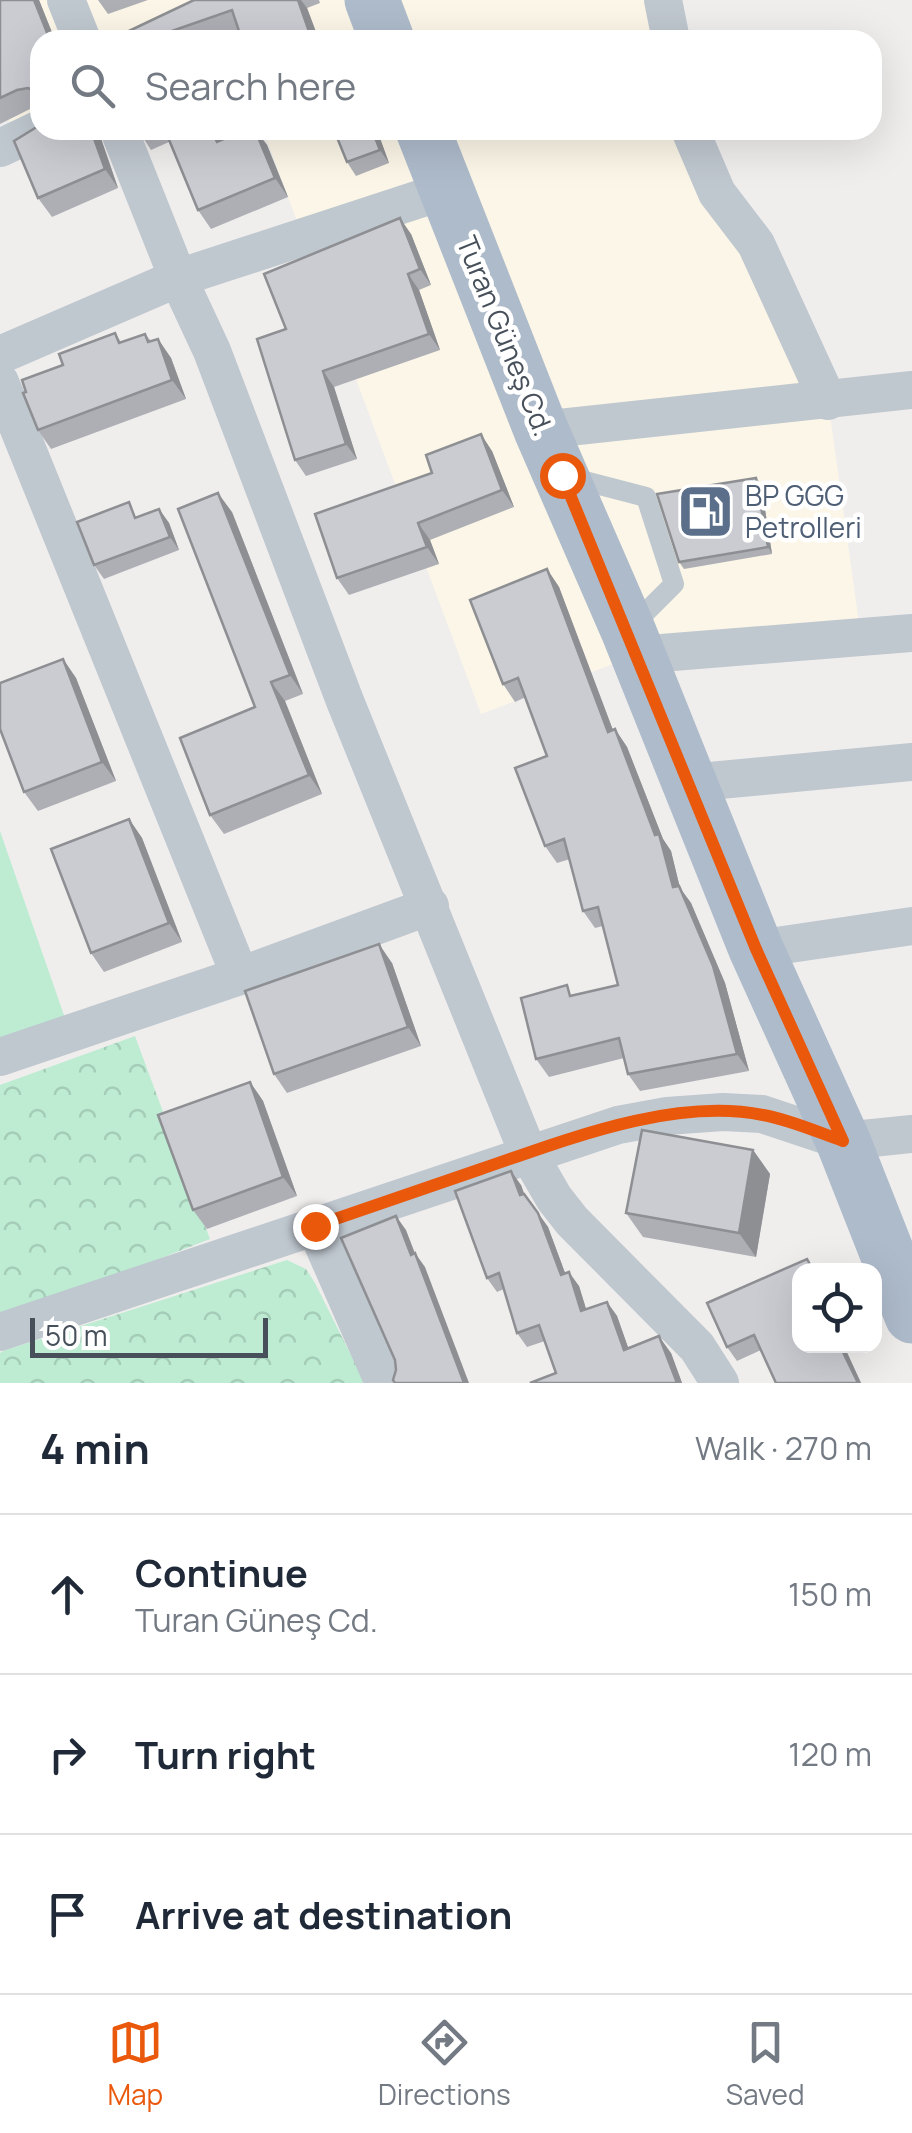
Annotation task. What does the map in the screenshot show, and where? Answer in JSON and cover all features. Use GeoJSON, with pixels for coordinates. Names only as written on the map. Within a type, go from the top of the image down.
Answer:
{"type":"FeatureCollection","features":[{"type":"Feature","properties":{"kind":"main road"},"geometry":{"type":"LineString","coordinates":[[372,0],[384,30]]}},
{"type":"Feature","properties":{"kind":"main road","name":"Turan Güneş Cd."},"geometry":{"type":"LineString","coordinates":[[427,140],[756,949],[843,1141],[912,1316]]}},
{"type":"Feature","properties":{"kind":"street"},"geometry":{"type":"LineString","coordinates":[[66,0],[78,30]]}},
{"type":"Feature","properties":{"kind":"street"},"geometry":{"type":"LineString","coordinates":[[663,0],[669,30]]}},
{"type":"Feature","properties":{"kind":"street"},"geometry":{"type":"LineString","coordinates":[[0,148],[30,134]]}},
{"type":"Feature","properties":{"kind":"street"},"geometry":{"type":"LineString","coordinates":[[123,140],[212,351],[346,701],[528,1153],[572,1221],[697,1347],[720,1383]]}},
{"type":"Feature","properties":{"kind":"street"},"geometry":{"type":"LineString","coordinates":[[694,140],[717,193],[756,244],[828,400]]}},
{"type":"Feature","properties":{"kind":"street"},"geometry":{"type":"LineString","coordinates":[[0,355],[178,278],[447,190]]}},
{"type":"Feature","properties":{"kind":"street"},"geometry":{"type":"LineString","coordinates":[[0,382],[240,976]]}},
{"type":"Feature","properties":{"kind":"street"},"geometry":{"type":"LineString","coordinates":[[552,452],[828,400],[912,390]]}},
{"type":"Feature","properties":{"kind":"street"},"geometry":{"type":"LineString","coordinates":[[632,643],[912,632]]}},
{"type":"Feature","properties":{"kind":"street"},"geometry":{"type":"LineString","coordinates":[[688,783],[912,762]]}},
{"type":"Feature","properties":{"kind":"street"},"geometry":{"type":"LineString","coordinates":[[0,1057],[240,976],[430,906]]}},
{"type":"Feature","properties":{"kind":"street"},"geometry":{"type":"LineString","coordinates":[[756,949],[912,926]]}},
{"type":"Feature","properties":{"kind":"street"},"geometry":{"type":"LineString","coordinates":[[0,1332],[618,1125],[723,1112],[762,1114],[843,1141],[912,1134]]}},
{"type":"Feature","properties":{"kind":"street"},"geometry":{"type":"LineString","coordinates":[[315,1226],[384,1383]]}},
{"type":"Feature","properties":{"kind":"shaded area"},"geometry":{"type":"Polygon","coordinates":[[[0,0],[663,0],[669,30],[30,30],[30,134],[16,140],[0,94],[0,0]]]}},
{"type":"Feature","properties":{"kind":"shaded area"},"geometry":{"type":"Polygon","coordinates":[[[267,140],[695,140],[828,401],[861,637],[637,655],[481,714],[267,140]]]}},
{"type":"Feature","properties":{"kind":"green space"},"geometry":{"type":"Polygon","coordinates":[[[0,831],[66,1021],[0,1044],[0,831]]]}},
{"type":"Feature","properties":{"kind":"green space"},"geometry":{"type":"Polygon","coordinates":[[[135,1036],[210,1239],[0,1321],[0,1085],[135,1036]]]}},
{"type":"Feature","properties":{"kind":"green space"},"geometry":{"type":"Polygon","coordinates":[[[287,1260],[306,1269],[315,1283],[365,1383],[0,1383],[3,1351],[287,1260]]]}},
{"type":"Feature","properties":{"kind":"building"},"geometry":{"type":"Polygon","coordinates":[[[0,0],[34,0],[46,30],[30,30],[30,89],[0,98],[0,0]]]}},
{"type":"Feature","properties":{"kind":"building"},"geometry":{"type":"Polygon","coordinates":[[[194,0],[298,0],[308,30],[239,30],[232,10],[175,30],[131,30],[194,0]]]}},
{"type":"Feature","properties":{"kind":"building"},"geometry":{"type":"Polygon","coordinates":[[[30,131],[30,140],[95,140],[105,169],[38,198],[14,141],[30,131]]]}},
{"type":"Feature","properties":{"kind":"building"},"geometry":{"type":"Polygon","coordinates":[[[169,140],[259,140],[275,178],[198,210],[169,140]]]}},
{"type":"Feature","properties":{"kind":"building"},"geometry":{"type":"Polygon","coordinates":[[[338,140],[376,140],[380,150],[347,162],[338,140]]]}},
{"type":"Feature","properties":{"kind":"building"},"geometry":{"type":"Polygon","coordinates":[[[400,218],[420,269],[408,274],[429,334],[323,371],[346,444],[295,460],[257,339],[286,329],[264,274],[400,218]]]}},
{"type":"Feature","properties":{"kind":"building"},"geometry":{"type":"Polygon","coordinates":[[[115,333],[119,343],[145,334],[148,342],[158,339],[172,380],[38,430],[23,393],[26,392],[22,380],[63,365],[59,354],[115,333]]]}},
{"type":"Feature","properties":{"kind":"building"},"geometry":{"type":"Polygon","coordinates":[[[481,434],[502,490],[418,523],[427,547],[337,578],[315,514],[432,473],[426,455],[481,434]]]}},
{"type":"Feature","properties":{"kind":"building"},"geometry":{"type":"Polygon","coordinates":[[[756,478],[768,547],[679,562],[657,494],[756,478]]]}},
{"type":"Feature","properties":{"kind":"building"},"geometry":{"type":"Polygon","coordinates":[[[218,493],[290,675],[271,682],[309,775],[210,815],[180,738],[255,707],[178,509],[218,493]]]}},
{"type":"Feature","properties":{"kind":"building"},"geometry":{"type":"Polygon","coordinates":[[[129,502],[135,518],[159,509],[170,537],[94,565],[77,522],[129,502]]]}},
{"type":"Feature","properties":{"kind":"building"},"geometry":{"type":"Polygon","coordinates":[[[547,569],[608,732],[615,729],[655,835],[659,834],[673,887],[679,886],[713,966],[737,1054],[628,1074],[619,1038],[536,1059],[521,998],[567,985],[570,996],[618,985],[598,907],[583,911],[564,839],[545,846],[515,768],[547,756],[518,678],[503,684],[470,600],[547,569]]]}},
{"type":"Feature","properties":{"kind":"building"},"geometry":{"type":"Polygon","coordinates":[[[63,659],[102,762],[24,792],[0,729],[0,683],[63,659]]]}},
{"type":"Feature","properties":{"kind":"building"},"geometry":{"type":"Polygon","coordinates":[[[129,819],[169,923],[91,953],[51,849],[129,819]]]}},
{"type":"Feature","properties":{"kind":"building"},"geometry":{"type":"Polygon","coordinates":[[[379,944],[408,1027],[274,1074],[245,991],[379,944]]]}},
{"type":"Feature","properties":{"kind":"building"},"geometry":{"type":"Polygon","coordinates":[[[250,1082],[283,1177],[193,1210],[158,1115],[250,1082]]]}},
{"type":"Feature","properties":{"kind":"building"},"geometry":{"type":"Polygon","coordinates":[[[642,1130],[753,1150],[739,1233],[626,1213],[642,1130]]]}},
{"type":"Feature","properties":{"kind":"building"},"geometry":{"type":"Polygon","coordinates":[[[511,1171],[520,1195],[524,1194],[538,1213],[561,1275],[569,1272],[581,1311],[607,1302],[624,1350],[659,1336],[677,1383],[530,1383],[556,1373],[539,1325],[517,1333],[499,1273],[487,1278],[455,1191],[511,1171]]]}},
{"type":"Feature","properties":{"kind":"building"},"geometry":{"type":"Polygon","coordinates":[[[396,1216],[411,1255],[415,1253],[464,1383],[393,1380],[395,1360],[341,1238],[396,1216]]]}},
{"type":"Feature","properties":{"kind":"building"},"geometry":{"type":"Polygon","coordinates":[[[792,1266],[792,1353],[843,1353],[858,1383],[776,1383],[754,1335],[727,1347],[707,1303],[792,1266]]]}},
{"type":"Feature","properties":{"kind":"place","name":"BP GGG Petrolleri"},"geometry":{"type":"Point","coordinates":[706,512]}},
{"type":"Feature","properties":{"kind":"route"},"geometry":{"type":"LineString","coordinates":[[315,1226],[528,1153],[618,1125],[667,1116],[762,1114],[843,1141],[756,949],[562,475]]}}]}
